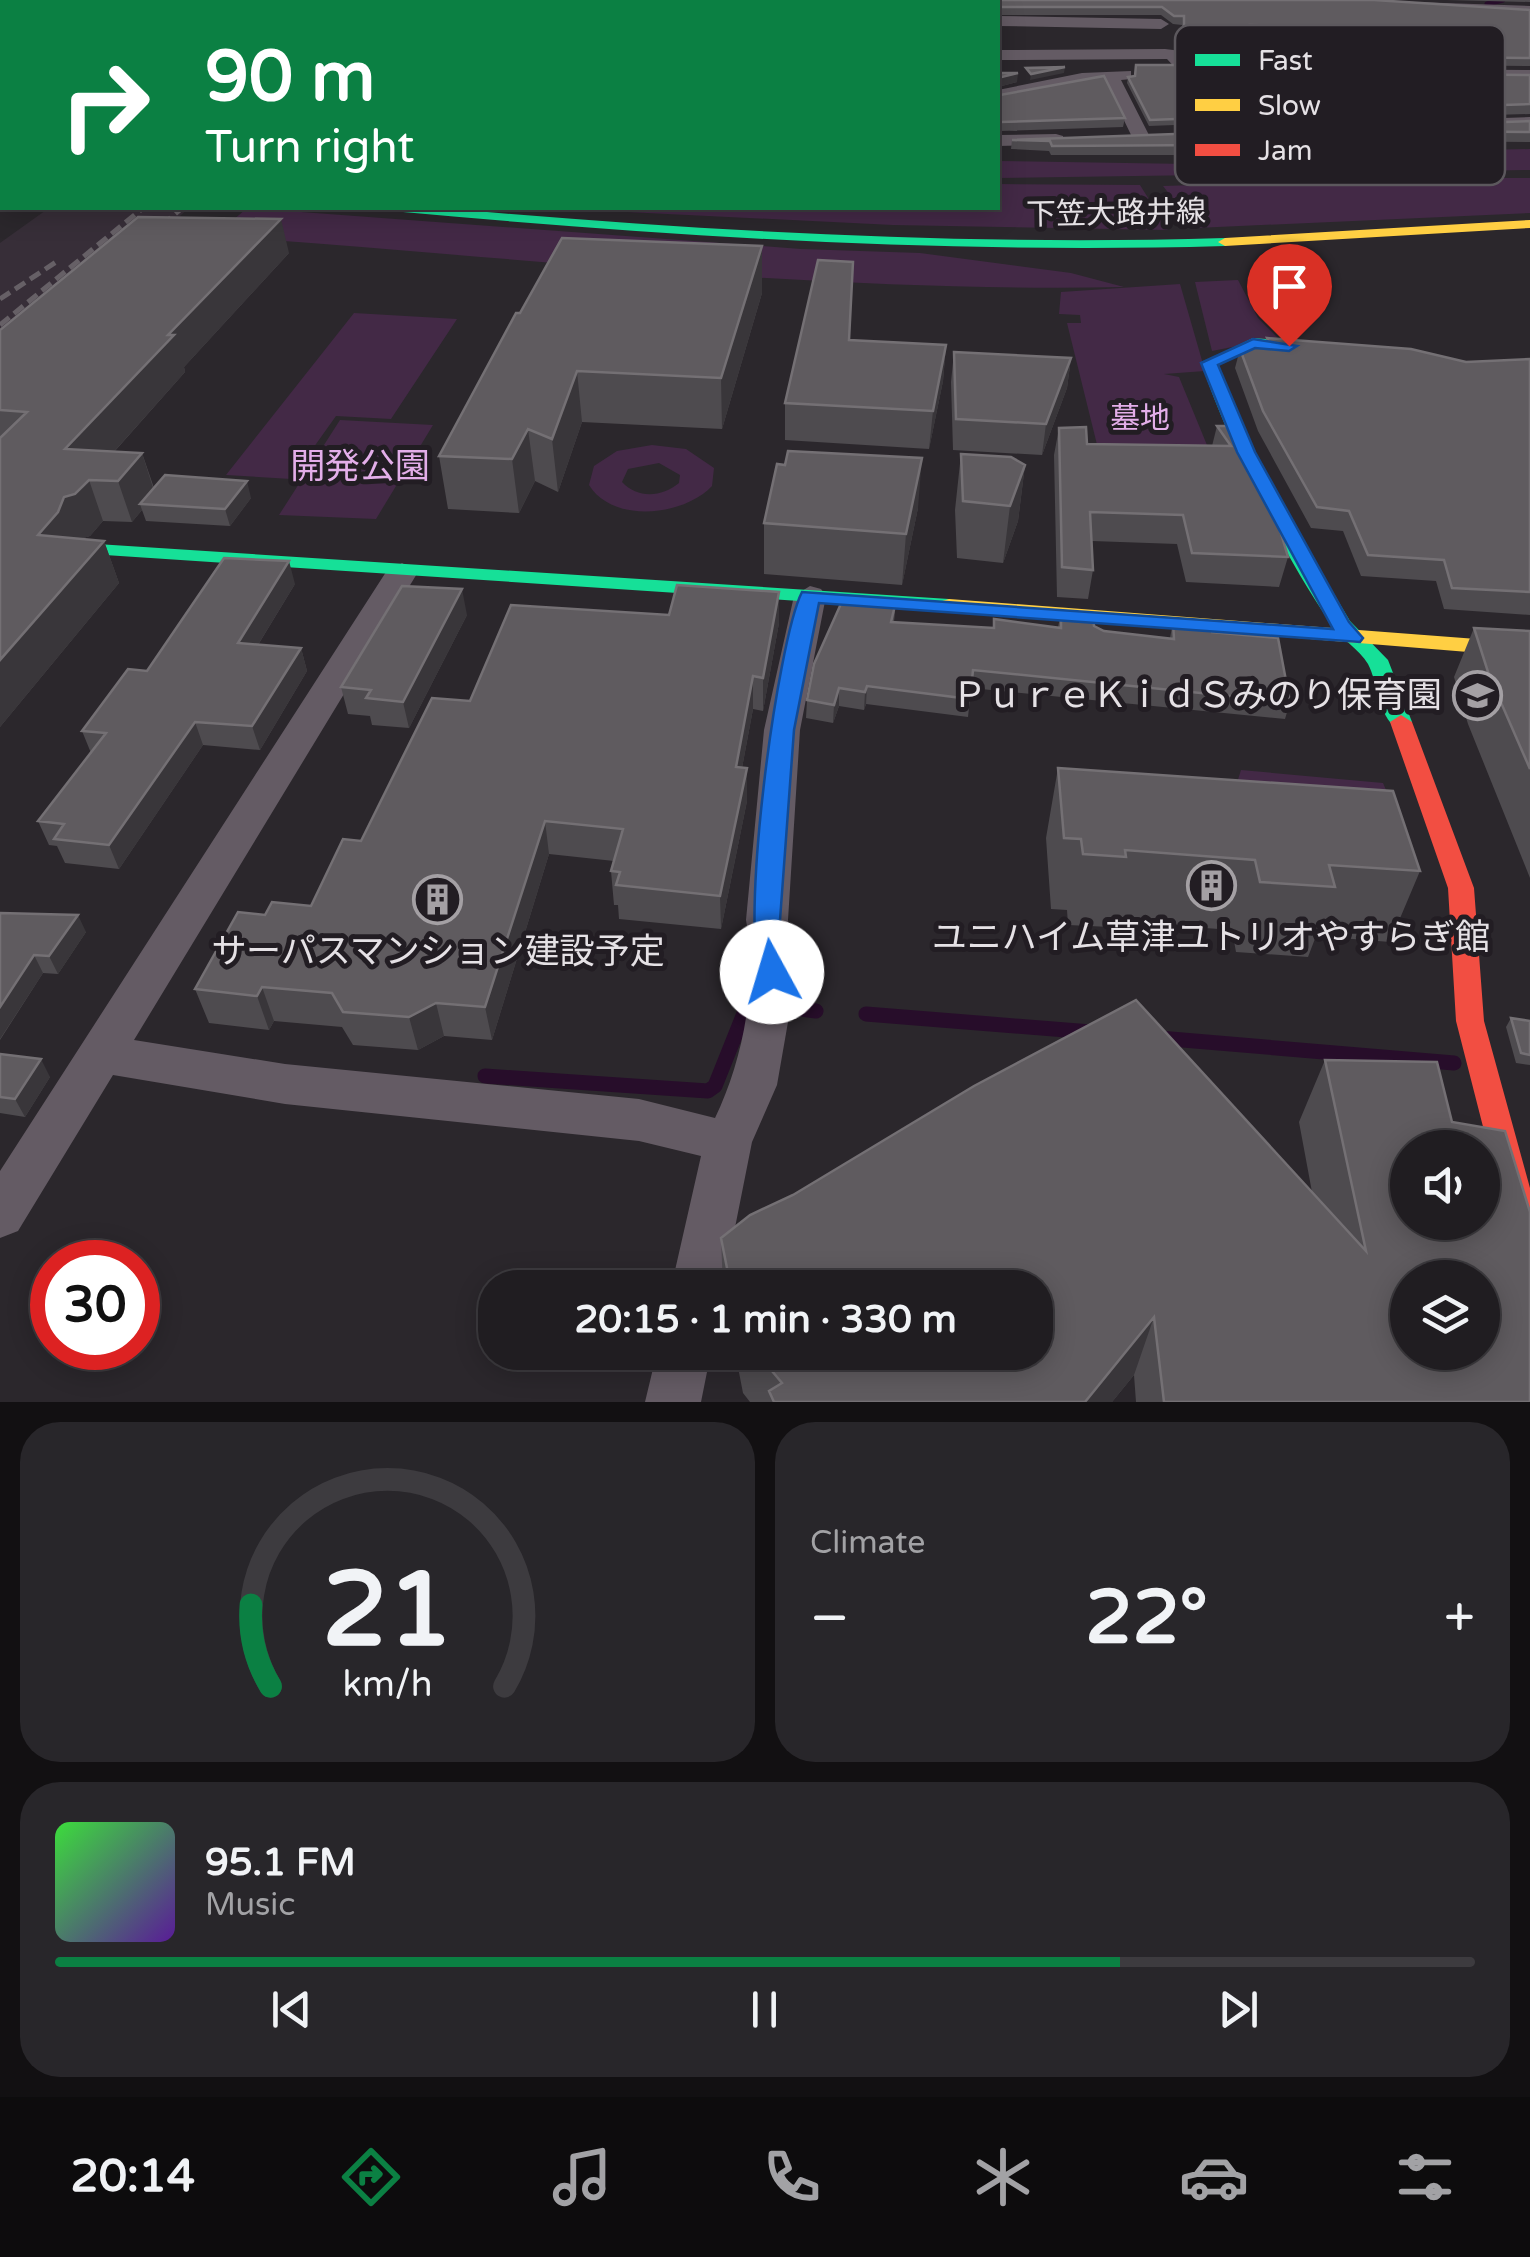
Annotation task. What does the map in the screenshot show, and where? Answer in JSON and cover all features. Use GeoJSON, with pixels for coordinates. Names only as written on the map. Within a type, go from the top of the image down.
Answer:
{"type":"FeatureCollection","features":[{"type":"Feature","properties":{"kind":"street"},"geometry":{"type":"LineString","coordinates":[[1154,0],[1166,42],[1175,58]]}},
{"type":"Feature","properties":{"kind":"street"},"geometry":{"type":"LineString","coordinates":[[1362,0],[1530,10]]}},
{"type":"Feature","properties":{"kind":"street"},"geometry":{"type":"LineString","coordinates":[[1433,2],[1459,25]]}},
{"type":"Feature","properties":{"kind":"street"},"geometry":{"type":"LineString","coordinates":[[1000,22],[1175,44]]}},
{"type":"Feature","properties":{"kind":"street"},"geometry":{"type":"LineString","coordinates":[[1000,55],[1175,40]]}},
{"type":"Feature","properties":{"kind":"street"},"geometry":{"type":"LineString","coordinates":[[1000,94],[1111,76],[1175,72]]}},
{"type":"Feature","properties":{"kind":"street"},"geometry":{"type":"LineString","coordinates":[[1111,76],[1141,139]]}},
{"type":"Feature","properties":{"kind":"street"},"geometry":{"type":"LineString","coordinates":[[1505,105],[1530,106]]}},
{"type":"Feature","properties":{"kind":"street"},"geometry":{"type":"LineString","coordinates":[[1505,123],[1530,122]]}},
{"type":"Feature","properties":{"kind":"street"},"geometry":{"type":"LineString","coordinates":[[1004,138],[1071,140]]}},
{"type":"Feature","properties":{"kind":"street","name":"下笠大路井線"},"geometry":{"type":"LineString","coordinates":[[468,210],[794,236],[1042,244],[1237,241],[1530,224]]}},
{"type":"Feature","properties":{"kind":"street"},"geometry":{"type":"LineString","coordinates":[[1361,351],[1253,344],[1209,363],[1246,452],[1340,624],[1377,660],[1461,888],[1470,1021],[1530,1248]]}},
{"type":"Feature","properties":{"kind":"street"},"geometry":{"type":"LineString","coordinates":[[97,550],[810,596],[1530,650]]}},
{"type":"Feature","properties":{"kind":"street"},"geometry":{"type":"LineString","coordinates":[[0,1215],[402,572]]}},
{"type":"Feature","properties":{"kind":"street"},"geometry":{"type":"LineString","coordinates":[[701,1270],[728,1142],[754,1085],[771,993],[773,950],[767,920],[782,730],[810,596]]}},
{"type":"Feature","properties":{"kind":"street"},"geometry":{"type":"LineString","coordinates":[[101,1054],[285,1084],[640,1120],[728,1142]]}},
{"type":"Feature","properties":{"kind":"street"},"geometry":{"type":"LineString","coordinates":[[674,1402],[680,1370]]}},
{"type":"Feature","properties":{"kind":"shaded area"},"geometry":{"type":"Polygon","coordinates":[[[46,210],[187,210],[0,375],[0,243],[46,210]]]}},
{"type":"Feature","properties":{"kind":"green space"},"geometry":{"type":"Polygon","coordinates":[[[1530,149],[1530,170],[1505,170],[1505,150],[1530,149]]]}},
{"type":"Feature","properties":{"kind":"green space"},"geometry":{"type":"Polygon","coordinates":[[[1000,161],[1175,164],[1175,175],[1000,178],[1000,161]]]}},
{"type":"Feature","properties":{"kind":"green space"},"geometry":{"type":"Polygon","coordinates":[[[1505,178],[1530,178],[1530,213],[1196,228],[1163,186],[1505,185],[1505,178]]]}},
{"type":"Feature","properties":{"kind":"green space"},"geometry":{"type":"Polygon","coordinates":[[[1000,184],[1140,185],[1168,230],[893,225],[586,210],[1000,210],[1000,184]]]}},
{"type":"Feature","properties":{"kind":"green space"},"geometry":{"type":"Polygon","coordinates":[[[245,210],[274,210],[801,249],[920,253],[1071,273],[1124,287],[898,285],[784,279],[215,236],[245,210]]]}},
{"type":"Feature","properties":{"kind":"green space"},"geometry":{"type":"Polygon","coordinates":[[[1238,280],[1258,318],[1278,338],[1212,351],[1195,282],[1238,280]]]}},
{"type":"Feature","properties":{"kind":"green space","name":"墓地"},"geometry":{"type":"Polygon","coordinates":[[[1180,284],[1205,371],[1164,374],[1179,377],[1216,467],[1103,469],[1067,323],[1081,323],[1080,315],[1059,314],[1061,292],[1180,284]]]}},
{"type":"Feature","properties":{"kind":"green space"},"geometry":{"type":"Polygon","coordinates":[[[354,313],[457,319],[391,419],[336,416],[291,479],[226,475],[354,313]]]}},
{"type":"Feature","properties":{"kind":"green space","name":"開発公園"},"geometry":{"type":"Polygon","coordinates":[[[340,420],[433,425],[376,519],[279,515],[340,420]]]}},
{"type":"Feature","properties":{"kind":"green space"},"geometry":{"type":"Polygon","coordinates":[[[652,445],[686,449],[714,468],[712,486],[700,496],[667,509],[631,510],[614,506],[589,485],[594,466],[617,451],[652,445]],[[659,463],[628,469],[622,482],[635,491],[658,493],[679,483],[680,475],[659,463]]]}},
{"type":"Feature","properties":{"kind":"green space"},"geometry":{"type":"Polygon","coordinates":[[[1241,770],[1383,783],[1392,804],[1226,818],[1241,770]]]}},
{"type":"Feature","properties":{"kind":"building"},"geometry":{"type":"Polygon","coordinates":[[[1000,0],[1374,0],[1530,10],[1530,58],[1505,58],[1505,25],[1184,25],[1184,16],[1174,16],[1162,7],[1000,7],[1000,0]]]}},
{"type":"Feature","properties":{"kind":"building"},"geometry":{"type":"Polygon","coordinates":[[[1136,65],[1175,66],[1175,119],[1150,120],[1128,77],[1135,76],[1136,65]]]}},
{"type":"Feature","properties":{"kind":"building"},"geometry":{"type":"Polygon","coordinates":[[[1065,67],[1031,74],[1026,68],[1065,67]]]}},
{"type":"Feature","properties":{"kind":"building"},"geometry":{"type":"Polygon","coordinates":[[[1505,75],[1530,75],[1530,104],[1505,105],[1505,75]]]}},
{"type":"Feature","properties":{"kind":"building"},"geometry":{"type":"Polygon","coordinates":[[[1104,76],[1125,118],[1001,122],[1000,95],[1104,76]]]}},
{"type":"Feature","properties":{"kind":"building"},"geometry":{"type":"Polygon","coordinates":[[[1530,121],[1530,132],[1505,132],[1505,122],[1530,121]]]}},
{"type":"Feature","properties":{"kind":"building"},"geometry":{"type":"Polygon","coordinates":[[[1175,134],[1175,145],[1052,146],[1050,141],[1012,140],[1175,134]]]}},
{"type":"Feature","properties":{"kind":"building"},"geometry":{"type":"Polygon","coordinates":[[[138,217],[281,219],[65,449],[142,453],[118,481],[89,480],[75,494],[64,497],[58,512],[38,535],[104,541],[0,660],[0,438],[27,412],[0,410],[0,330],[138,217]]]}},
{"type":"Feature","properties":{"kind":"building"},"geometry":{"type":"Polygon","coordinates":[[[562,238],[762,246],[721,378],[577,371],[552,439],[528,429],[512,459],[439,456],[516,313],[520,313],[562,238]]]}},
{"type":"Feature","properties":{"kind":"building"},"geometry":{"type":"Polygon","coordinates":[[[818,260],[853,262],[849,340],[946,345],[933,411],[785,403],[818,260]]]}},
{"type":"Feature","properties":{"kind":"building"},"geometry":{"type":"Polygon","coordinates":[[[1267,338],[1411,349],[1466,362],[1530,359],[1530,592],[1452,588],[1444,560],[1368,555],[1349,511],[1317,507],[1263,411],[1240,349],[1271,346],[1267,338]]]}},
{"type":"Feature","properties":{"kind":"building"},"geometry":{"type":"Polygon","coordinates":[[[954,352],[1071,358],[1046,424],[956,419],[954,352]]]}},
{"type":"Feature","properties":{"kind":"building"},"geometry":{"type":"Polygon","coordinates":[[[1217,426],[1232,426],[1287,530],[1280,530],[1288,557],[1192,553],[1183,515],[1090,512],[1093,570],[1062,567],[1059,428],[1086,427],[1087,444],[1231,446],[1217,426]]]}},
{"type":"Feature","properties":{"kind":"building"},"geometry":{"type":"Polygon","coordinates":[[[788,451],[922,458],[906,534],[764,523],[777,464],[785,465],[788,451]]]}},
{"type":"Feature","properties":{"kind":"building"},"geometry":{"type":"Polygon","coordinates":[[[961,454],[1011,457],[1025,465],[1010,506],[963,501],[961,454]]]}},
{"type":"Feature","properties":{"kind":"building"},"geometry":{"type":"Polygon","coordinates":[[[165,475],[247,481],[225,509],[140,504],[165,475]]]}},
{"type":"Feature","properties":{"kind":"building"},"geometry":{"type":"Polygon","coordinates":[[[224,558],[289,561],[238,643],[301,648],[252,726],[195,722],[109,845],[54,839],[64,824],[38,821],[106,733],[82,731],[128,669],[147,671],[224,558]]]}},
{"type":"Feature","properties":{"kind":"building"},"geometry":{"type":"Polygon","coordinates":[[[677,585],[779,592],[763,678],[753,676],[736,767],[747,768],[720,896],[616,885],[620,872],[611,871],[623,829],[545,821],[485,1007],[436,1003],[409,1017],[343,1012],[332,993],[262,987],[257,996],[195,989],[238,912],[265,915],[272,902],[311,906],[343,839],[361,841],[432,698],[470,701],[511,605],[669,615],[677,585]]]}},
{"type":"Feature","properties":{"kind":"building"},"geometry":{"type":"Polygon","coordinates":[[[402,586],[462,589],[403,702],[366,698],[371,690],[341,687],[402,586]]]}},
{"type":"Feature","properties":{"kind":"building"},"geometry":{"type":"Polygon","coordinates":[[[844,597],[896,601],[891,622],[994,628],[994,619],[1061,628],[1061,613],[1093,616],[1094,626],[1104,631],[1174,639],[1173,622],[1211,625],[1212,632],[1278,638],[1290,702],[973,670],[970,699],[867,686],[865,692],[839,688],[834,705],[807,700],[814,664],[844,597]]]}},
{"type":"Feature","properties":{"kind":"building"},"geometry":{"type":"Polygon","coordinates":[[[1474,628],[1530,631],[1530,769],[1489,675],[1474,628]]]}},
{"type":"Feature","properties":{"kind":"building"},"geometry":{"type":"Polygon","coordinates":[[[1058,768],[1393,791],[1420,871],[1329,865],[1335,887],[1260,882],[1255,860],[1125,850],[1126,857],[1083,854],[1081,839],[1064,838],[1058,768]]]}},
{"type":"Feature","properties":{"kind":"building"},"geometry":{"type":"Polygon","coordinates":[[[0,913],[78,915],[49,956],[34,955],[0,1007],[0,913]]]}},
{"type":"Feature","properties":{"kind":"building"},"geometry":{"type":"Polygon","coordinates":[[[1136,1000],[1366,1251],[1325,1060],[1437,1062],[1452,1122],[1499,1130],[1390,1130],[1390,1240],[1500,1240],[1500,1130],[1505,1131],[1530,1212],[1530,1402],[1164,1402],[1154,1317],[1085,1402],[774,1402],[769,1391],[782,1383],[771,1370],[1053,1370],[1053,1270],[727,1270],[721,1238],[750,1215],[793,1195],[974,1086],[1136,1000]]]}},
{"type":"Feature","properties":{"kind":"building"},"geometry":{"type":"Polygon","coordinates":[[[1511,1018],[1530,1021],[1530,1055],[1521,1053],[1511,1018]]]}},
{"type":"Feature","properties":{"kind":"building"},"geometry":{"type":"Polygon","coordinates":[[[0,1054],[41,1059],[15,1099],[0,1097],[0,1054]]]}},
{"type":"Feature","properties":{"kind":"waterway"},"geometry":{"type":"LineString","coordinates":[[1487,4],[1503,0]]}},
{"type":"Feature","properties":{"kind":"waterway"},"geometry":{"type":"LineString","coordinates":[[485,1076],[708,1091],[715,1086],[747,1006],[752,1006]]}},
{"type":"Feature","properties":{"kind":"waterway"},"geometry":{"type":"LineString","coordinates":[[801,1009],[816,1011]]}},
{"type":"Feature","properties":{"kind":"waterway"},"geometry":{"type":"LineString","coordinates":[[866,1014],[1091,1032]]}},
{"type":"Feature","properties":{"kind":"waterway"},"geometry":{"type":"LineString","coordinates":[[1159,1038],[1454,1063]]}},
{"type":"Feature","properties":{"kind":"railway"},"geometry":{"type":"LineString","coordinates":[[0,325],[141,210]]}},
{"type":"Feature","properties":{"kind":"railway"},"geometry":{"type":"LineString","coordinates":[[148,237],[180,210]]}},
{"type":"Feature","properties":{"kind":"railway"},"geometry":{"type":"LineString","coordinates":[[0,299],[56,262]]}},
{"type":"Feature","properties":{"kind":"traffic: fast"},"geometry":{"type":"LineString","coordinates":[[426,210],[814,239],[1019,245],[1225,242]]}},
{"type":"Feature","properties":{"kind":"traffic: fast"},"geometry":{"type":"LineString","coordinates":[[1331,349],[1253,343],[1209,363],[1229,417],[1274,508],[1341,624],[1377,660],[1401,722]]}},
{"type":"Feature","properties":{"kind":"traffic: fast"},"geometry":{"type":"LineString","coordinates":[[97,550],[949,605]]}},
{"type":"Feature","properties":{"kind":"traffic: slow"},"geometry":{"type":"LineString","coordinates":[[1225,242],[1530,224]]}},
{"type":"Feature","properties":{"kind":"traffic: slow"},"geometry":{"type":"LineString","coordinates":[[949,605],[1530,650]]}},
{"type":"Feature","properties":{"kind":"traffic: jam"},"geometry":{"type":"LineString","coordinates":[[1401,722],[1461,888],[1470,1021],[1530,1248]]}},
{"type":"Feature","properties":{"kind":"place","name":"ＰｕｒｅＫｉｄＳみのり保育園"},"geometry":{"type":"Point","coordinates":[1477,695]}},
{"type":"Feature","properties":{"kind":"place","name":"ユニハイム草津ユトリオやすらぎ館"},"geometry":{"type":"Point","coordinates":[1211,885]}},
{"type":"Feature","properties":{"kind":"place","name":"サーパスマンション建設予定"},"geometry":{"type":"Point","coordinates":[438,899]}},
{"type":"Feature","properties":{"kind":"route"},"geometry":{"type":"LineString","coordinates":[[772,972],[773,950],[767,920],[782,730],[810,596],[1352,638],[1340,624],[1274,508],[1230,418],[1209,363],[1253,344],[1289,346]]}}]}
